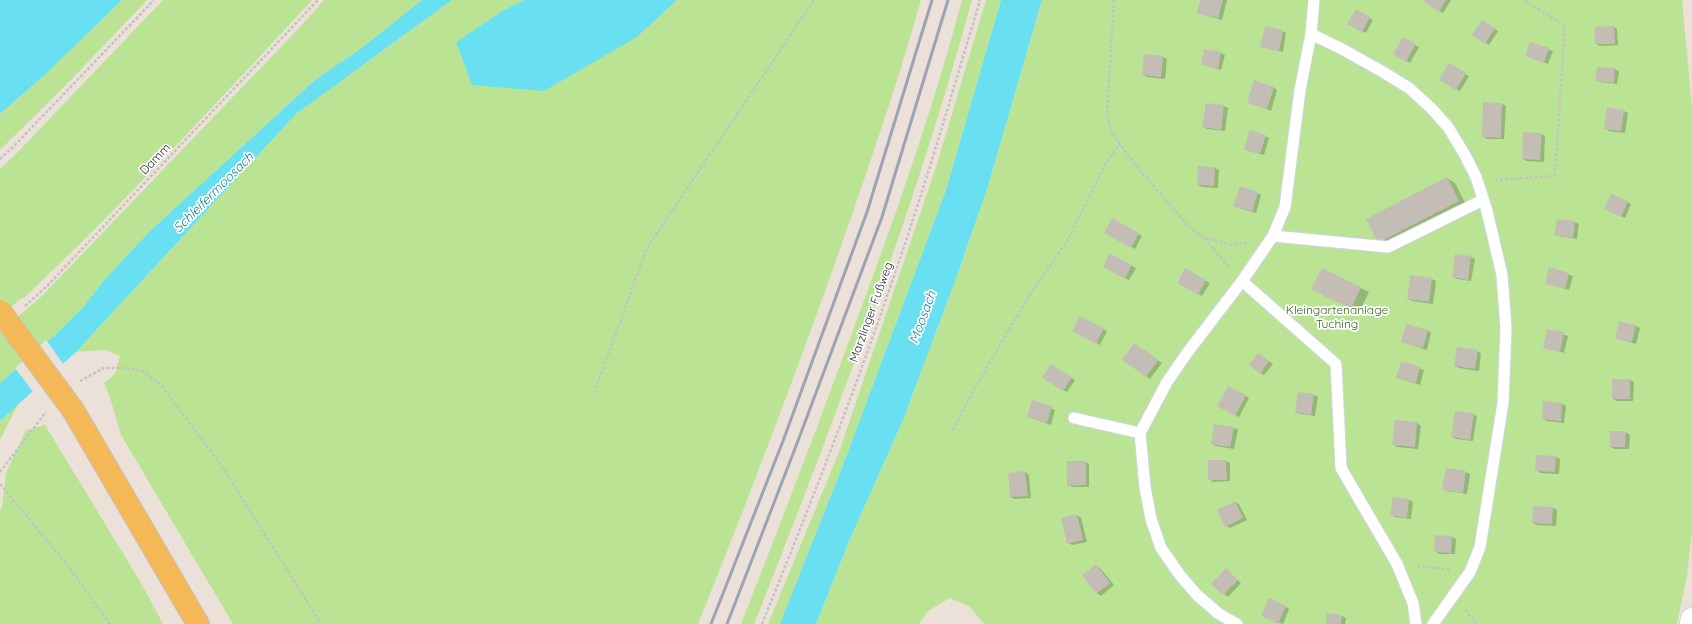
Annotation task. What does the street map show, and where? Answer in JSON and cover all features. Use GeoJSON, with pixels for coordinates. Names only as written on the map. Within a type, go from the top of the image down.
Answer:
{"type":"FeatureCollection","features":[{"type":"Feature","properties":{"kind":"main road"},"geometry":{"type":"LineString","coordinates":[[0,310],[73,410],[198,624]]}},
{"type":"Feature","properties":{"kind":"main road"},"geometry":{"type":"LineString","coordinates":[[1691,624],[1692,619]]}},
{"type":"Feature","properties":{"kind":"lane"},"geometry":{"type":"LineString","coordinates":[[1237,624],[1219,614],[1196,595],[1161,548],[1151,519],[1145,487],[1140,433],[1167,382],[1187,353],[1242,281],[1273,236],[1285,207],[1300,90],[1311,34],[1314,0]]}},
{"type":"Feature","properties":{"kind":"lane"},"geometry":{"type":"LineString","coordinates":[[1311,34],[1342,49],[1383,72],[1415,93],[1431,108],[1448,128],[1465,155],[1476,177],[1502,275],[1506,328],[1504,396],[1480,548],[1470,572],[1433,624]]}},
{"type":"Feature","properties":{"kind":"lane"},"geometry":{"type":"LineString","coordinates":[[1273,236],[1388,247],[1483,200]]}},
{"type":"Feature","properties":{"kind":"lane"},"geometry":{"type":"LineString","coordinates":[[1242,281],[1336,364],[1341,468],[1397,564],[1413,603],[1416,624]]}},
{"type":"Feature","properties":{"kind":"lane"},"geometry":{"type":"LineString","coordinates":[[1074,418],[1140,433]]}},
{"type":"Feature","properties":{"kind":"path"},"geometry":{"type":"LineString","coordinates":[[0,159],[154,0]]}},
{"type":"Feature","properties":{"kind":"path","name":"Damm"},"geometry":{"type":"LineString","coordinates":[[22,308],[46,286],[318,0]]}},
{"type":"Feature","properties":{"kind":"path"},"geometry":{"type":"LineString","coordinates":[[594,393],[647,248],[814,0]]}},
{"type":"Feature","properties":{"kind":"path","name":"Marzlinger Fußweg"},"geometry":{"type":"LineString","coordinates":[[762,624],[813,496],[893,280],[946,114],[980,0]]}},
{"type":"Feature","properties":{"kind":"path"},"geometry":{"type":"LineString","coordinates":[[1114,0],[1106,115],[1111,131],[1166,202],[1191,229],[1203,237],[1242,281]]}},
{"type":"Feature","properties":{"kind":"path"},"geometry":{"type":"LineString","coordinates":[[1476,177],[1498,180],[1555,176],[1565,26],[1524,0]]}},
{"type":"Feature","properties":{"kind":"path"},"geometry":{"type":"LineString","coordinates":[[953,430],[977,384],[1029,296],[1067,240],[1107,162],[1120,144]]}},
{"type":"Feature","properties":{"kind":"path"},"geometry":{"type":"LineString","coordinates":[[1203,237],[1230,245],[1252,243],[1273,236]]}},
{"type":"Feature","properties":{"kind":"path"},"geometry":{"type":"LineString","coordinates":[[77,382],[104,368],[124,368],[142,371],[161,385],[221,465],[264,537],[321,624]]}},
{"type":"Feature","properties":{"kind":"path"},"geometry":{"type":"LineString","coordinates":[[0,472],[51,407]]}},
{"type":"Feature","properties":{"kind":"path"},"geometry":{"type":"LineString","coordinates":[[0,484],[68,566],[110,624]]}},
{"type":"Feature","properties":{"kind":"path"},"geometry":{"type":"LineString","coordinates":[[1397,564],[1470,572]]}},
{"type":"Feature","properties":{"kind":"green space"},"geometry":{"type":"Polygon","coordinates":[[[122,0],[147,0],[66,85],[0,150],[0,114],[47,73],[122,0]]]}},
{"type":"Feature","properties":{"kind":"green space"},"geometry":{"type":"Polygon","coordinates":[[[163,0],[312,0],[207,113],[99,225],[25,297],[20,299],[0,317],[0,169],[163,0]]]}},
{"type":"Feature","properties":{"kind":"green space"},"geometry":{"type":"Polygon","coordinates":[[[324,0],[422,0],[363,47],[315,80],[151,230],[105,279],[84,306],[57,333],[0,383],[0,332],[41,297],[300,27],[324,0]]]}},
{"type":"Feature","properties":{"kind":"green space"},"geometry":{"type":"Polygon","coordinates":[[[452,0],[524,0],[504,10],[637,37],[677,0],[921,0],[885,118],[828,284],[774,430],[698,624],[233,624],[121,435],[104,383],[115,374],[120,356],[105,350],[76,352],[296,114],[452,0]]]}},
{"type":"Feature","properties":{"kind":"green space"},"geometry":{"type":"Polygon","coordinates":[[[962,0],[972,0],[943,101],[877,300],[820,455],[754,624],[741,624],[865,299],[924,130],[962,0]]]}},
{"type":"Feature","properties":{"kind":"green space"},"geometry":{"type":"Polygon","coordinates":[[[986,0],[1001,0],[946,190],[843,465],[784,615],[780,624],[768,624],[839,452],[936,167],[986,0]]]}},
{"type":"Feature","properties":{"kind":"green space","name":"Kleingartenanlage Tuching"},"geometry":{"type":"Polygon","coordinates":[[[1042,0],[1682,0],[1692,107],[1692,530],[1687,576],[1677,624],[984,624],[970,607],[950,598],[928,611],[919,624],[816,624],[850,539],[903,420],[958,273],[988,186],[1042,0]]]}},
{"type":"Feature","properties":{"kind":"green space"},"geometry":{"type":"Polygon","coordinates":[[[18,404],[0,440],[0,421],[18,404]]]}},
{"type":"Feature","properties":{"kind":"green space"},"geometry":{"type":"Polygon","coordinates":[[[45,425],[141,583],[163,624],[0,624],[0,510],[2,508],[6,473],[26,430],[45,425]]]}},
{"type":"Feature","properties":{"kind":"water"},"geometry":{"type":"Polygon","coordinates":[[[0,0],[122,0],[47,73],[0,114],[0,0]]]}},
{"type":"Feature","properties":{"kind":"water","name":"Schleifermoosach"},"geometry":{"type":"Polygon","coordinates":[[[422,0],[452,0],[296,114],[76,352],[0,421],[0,383],[57,333],[84,306],[105,279],[151,230],[315,80],[363,47],[422,0]]]}},
{"type":"Feature","properties":{"kind":"water"},"geometry":{"type":"Polygon","coordinates":[[[524,0],[677,0],[637,37],[544,91],[472,85],[456,42],[504,10],[524,0]]]}},
{"type":"Feature","properties":{"kind":"water","name":"Moosach"},"geometry":{"type":"Polygon","coordinates":[[[1001,0],[1042,0],[988,186],[958,273],[903,420],[850,539],[816,624],[780,624],[843,465],[946,190],[1001,0]]]}},
{"type":"Feature","properties":{"kind":"pier"},"geometry":{"type":"Polygon","coordinates":[[[46,340],[64,365],[34,393],[15,368],[46,340]]]}},
{"type":"Feature","properties":{"kind":"building"},"geometry":{"type":"Polygon","coordinates":[[[1200,0],[1223,0],[1218,18],[1197,13],[1200,0]]]}},
{"type":"Feature","properties":{"kind":"building"},"geometry":{"type":"Polygon","coordinates":[[[1446,0],[1439,12],[1423,1],[1446,0]]]}},
{"type":"Feature","properties":{"kind":"building"},"geometry":{"type":"Polygon","coordinates":[[[1356,9],[1370,17],[1362,32],[1347,24],[1356,9]]]}},
{"type":"Feature","properties":{"kind":"building"},"geometry":{"type":"Polygon","coordinates":[[[1482,20],[1495,28],[1485,44],[1472,35],[1482,20]]]}},
{"type":"Feature","properties":{"kind":"building"},"geometry":{"type":"Polygon","coordinates":[[[1265,26],[1283,30],[1279,51],[1260,47],[1265,26]]]}},
{"type":"Feature","properties":{"kind":"building"},"geometry":{"type":"Polygon","coordinates":[[[1614,26],[1615,44],[1595,44],[1595,27],[1614,26]]]}},
{"type":"Feature","properties":{"kind":"building"},"geometry":{"type":"Polygon","coordinates":[[[1403,37],[1416,44],[1406,62],[1393,54],[1403,37]]]}},
{"type":"Feature","properties":{"kind":"building"},"geometry":{"type":"Polygon","coordinates":[[[1530,42],[1549,48],[1544,63],[1525,56],[1530,42]]]}},
{"type":"Feature","properties":{"kind":"building"},"geometry":{"type":"Polygon","coordinates":[[[1204,49],[1221,52],[1218,69],[1201,65],[1204,49]]]}},
{"type":"Feature","properties":{"kind":"building"},"geometry":{"type":"Polygon","coordinates":[[[1144,54],[1163,56],[1161,77],[1142,75],[1144,54]]]}},
{"type":"Feature","properties":{"kind":"building"},"geometry":{"type":"Polygon","coordinates":[[[1449,63],[1466,73],[1456,90],[1439,80],[1449,63]]]}},
{"type":"Feature","properties":{"kind":"building"},"geometry":{"type":"Polygon","coordinates":[[[1597,67],[1615,68],[1614,83],[1595,81],[1597,67]]]}},
{"type":"Feature","properties":{"kind":"building"},"geometry":{"type":"Polygon","coordinates":[[[1254,80],[1274,87],[1267,109],[1247,103],[1254,80]]]}},
{"type":"Feature","properties":{"kind":"building"},"geometry":{"type":"Polygon","coordinates":[[[1483,102],[1502,103],[1501,138],[1482,137],[1483,102]]]}},
{"type":"Feature","properties":{"kind":"building"},"geometry":{"type":"Polygon","coordinates":[[[1206,103],[1224,105],[1221,130],[1202,127],[1206,103]]]}},
{"type":"Feature","properties":{"kind":"building"},"geometry":{"type":"Polygon","coordinates":[[[1607,107],[1624,110],[1621,131],[1604,129],[1607,107]]]}},
{"type":"Feature","properties":{"kind":"building"},"geometry":{"type":"Polygon","coordinates":[[[1249,130],[1266,135],[1260,154],[1244,150],[1249,130]]]}},
{"type":"Feature","properties":{"kind":"building"},"geometry":{"type":"Polygon","coordinates":[[[1523,132],[1542,133],[1540,160],[1522,159],[1523,132]]]}},
{"type":"Feature","properties":{"kind":"building"},"geometry":{"type":"Polygon","coordinates":[[[1198,166],[1215,167],[1214,186],[1197,185],[1198,166]]]}},
{"type":"Feature","properties":{"kind":"building"},"geometry":{"type":"Polygon","coordinates":[[[1447,177],[1459,201],[1378,243],[1366,219],[1447,177]]]}},
{"type":"Feature","properties":{"kind":"building"},"geometry":{"type":"Polygon","coordinates":[[[1240,186],[1258,192],[1252,212],[1233,206],[1240,186]]]}},
{"type":"Feature","properties":{"kind":"building"},"geometry":{"type":"Polygon","coordinates":[[[1611,194],[1628,201],[1621,217],[1604,209],[1611,194]]]}},
{"type":"Feature","properties":{"kind":"building"},"geometry":{"type":"Polygon","coordinates":[[[1112,218],[1139,233],[1131,248],[1104,233],[1112,218]]]}},
{"type":"Feature","properties":{"kind":"building"},"geometry":{"type":"Polygon","coordinates":[[[1557,219],[1575,221],[1573,238],[1554,235],[1557,219]]]}},
{"type":"Feature","properties":{"kind":"building"},"geometry":{"type":"Polygon","coordinates":[[[1109,253],[1132,265],[1125,279],[1103,267],[1109,253]]]}},
{"type":"Feature","properties":{"kind":"building"},"geometry":{"type":"Polygon","coordinates":[[[1455,254],[1471,256],[1468,280],[1452,277],[1455,254]]]}},
{"type":"Feature","properties":{"kind":"building"},"geometry":{"type":"Polygon","coordinates":[[[1549,267],[1569,273],[1565,289],[1545,284],[1549,267]]]}},
{"type":"Feature","properties":{"kind":"building"},"geometry":{"type":"Polygon","coordinates":[[[1185,268],[1206,280],[1198,295],[1177,283],[1185,268]]]}},
{"type":"Feature","properties":{"kind":"building"},"geometry":{"type":"Polygon","coordinates":[[[1322,268],[1361,287],[1351,309],[1311,289],[1322,268]]]}},
{"type":"Feature","properties":{"kind":"building"},"geometry":{"type":"Polygon","coordinates":[[[1410,275],[1432,278],[1429,302],[1407,299],[1410,275]]]}},
{"type":"Feature","properties":{"kind":"building"},"geometry":{"type":"Polygon","coordinates":[[[1080,316],[1104,328],[1096,344],[1072,331],[1080,316]]]}},
{"type":"Feature","properties":{"kind":"building"},"geometry":{"type":"Polygon","coordinates":[[[1619,321],[1636,325],[1632,342],[1615,339],[1619,321]]]}},
{"type":"Feature","properties":{"kind":"building"},"geometry":{"type":"Polygon","coordinates":[[[1406,324],[1428,330],[1423,348],[1401,342],[1406,324]]]}},
{"type":"Feature","properties":{"kind":"building"},"geometry":{"type":"Polygon","coordinates":[[[1547,329],[1564,332],[1560,352],[1543,348],[1547,329]]]}},
{"type":"Feature","properties":{"kind":"building"},"geometry":{"type":"Polygon","coordinates":[[[1134,343],[1158,360],[1146,377],[1122,360],[1134,343]]]}},
{"type":"Feature","properties":{"kind":"building"},"geometry":{"type":"Polygon","coordinates":[[[1457,347],[1478,350],[1475,369],[1454,366],[1457,347]]]}},
{"type":"Feature","properties":{"kind":"building"},"geometry":{"type":"Polygon","coordinates":[[[1258,353],[1269,361],[1260,374],[1249,365],[1258,353]]]}},
{"type":"Feature","properties":{"kind":"building"},"geometry":{"type":"Polygon","coordinates":[[[1401,361],[1420,367],[1416,383],[1396,378],[1401,361]]]}},
{"type":"Feature","properties":{"kind":"building"},"geometry":{"type":"Polygon","coordinates":[[[1051,364],[1072,377],[1063,391],[1042,378],[1051,364]]]}},
{"type":"Feature","properties":{"kind":"building"},"geometry":{"type":"Polygon","coordinates":[[[1612,379],[1630,379],[1630,399],[1612,399],[1612,379]]]}},
{"type":"Feature","properties":{"kind":"building"},"geometry":{"type":"Polygon","coordinates":[[[1228,386],[1246,395],[1235,416],[1217,406],[1228,386]]]}},
{"type":"Feature","properties":{"kind":"building"},"geometry":{"type":"Polygon","coordinates":[[[1298,392],[1314,394],[1311,415],[1295,412],[1298,392]]]}},
{"type":"Feature","properties":{"kind":"building"},"geometry":{"type":"Polygon","coordinates":[[[1032,400],[1052,406],[1047,423],[1027,417],[1032,400]]]}},
{"type":"Feature","properties":{"kind":"building"},"geometry":{"type":"Polygon","coordinates":[[[1543,401],[1562,403],[1561,421],[1542,419],[1543,401]]]}},
{"type":"Feature","properties":{"kind":"building"},"geometry":{"type":"Polygon","coordinates":[[[1455,411],[1474,413],[1470,440],[1451,437],[1455,411]]]}},
{"type":"Feature","properties":{"kind":"building"},"geometry":{"type":"Polygon","coordinates":[[[1395,420],[1417,422],[1415,447],[1392,445],[1395,420]]]}},
{"type":"Feature","properties":{"kind":"building"},"geometry":{"type":"Polygon","coordinates":[[[1214,424],[1234,427],[1230,447],[1211,444],[1214,424]]]}},
{"type":"Feature","properties":{"kind":"building"},"geometry":{"type":"Polygon","coordinates":[[[1610,431],[1626,431],[1625,447],[1610,447],[1610,431]]]}},
{"type":"Feature","properties":{"kind":"building"},"geometry":{"type":"Polygon","coordinates":[[[1536,455],[1556,456],[1555,472],[1535,471],[1536,455]]]}},
{"type":"Feature","properties":{"kind":"building"},"geometry":{"type":"Polygon","coordinates":[[[1208,460],[1226,460],[1227,480],[1208,480],[1208,460]]]}},
{"type":"Feature","properties":{"kind":"building"},"geometry":{"type":"Polygon","coordinates":[[[1067,461],[1086,461],[1086,485],[1067,486],[1067,461]]]}},
{"type":"Feature","properties":{"kind":"building"},"geometry":{"type":"Polygon","coordinates":[[[1446,468],[1466,471],[1463,493],[1442,490],[1446,468]]]}},
{"type":"Feature","properties":{"kind":"building"},"geometry":{"type":"Polygon","coordinates":[[[1025,471],[1028,496],[1010,497],[1008,473],[1025,471]]]}},
{"type":"Feature","properties":{"kind":"building"},"geometry":{"type":"Polygon","coordinates":[[[1393,497],[1409,499],[1407,518],[1390,515],[1393,497]]]}},
{"type":"Feature","properties":{"kind":"building"},"geometry":{"type":"Polygon","coordinates":[[[1235,501],[1243,518],[1225,527],[1217,510],[1235,501]]]}},
{"type":"Feature","properties":{"kind":"building"},"geometry":{"type":"Polygon","coordinates":[[[1533,506],[1553,507],[1552,524],[1532,523],[1533,506]]]}},
{"type":"Feature","properties":{"kind":"building"},"geometry":{"type":"Polygon","coordinates":[[[1077,514],[1083,540],[1067,544],[1061,518],[1077,514]]]}},
{"type":"Feature","properties":{"kind":"building"},"geometry":{"type":"Polygon","coordinates":[[[1435,535],[1452,536],[1451,553],[1434,552],[1435,535]]]}},
{"type":"Feature","properties":{"kind":"building"},"geometry":{"type":"Polygon","coordinates":[[[1096,564],[1110,583],[1096,594],[1082,575],[1096,564]]]}},
{"type":"Feature","properties":{"kind":"building"},"geometry":{"type":"Polygon","coordinates":[[[1226,568],[1238,580],[1223,595],[1211,584],[1226,568]]]}},
{"type":"Feature","properties":{"kind":"building"},"geometry":{"type":"Polygon","coordinates":[[[1269,598],[1286,606],[1278,624],[1261,616],[1269,598]]]}},
{"type":"Feature","properties":{"kind":"building"},"geometry":{"type":"Polygon","coordinates":[[[1327,613],[1342,615],[1341,624],[1326,624],[1327,613]]]}},
{"type":"Feature","properties":{"kind":"railway"},"geometry":{"type":"LineString","coordinates":[[711,624],[783,441],[867,212],[932,0]]}},
{"type":"Feature","properties":{"kind":"railway"},"geometry":{"type":"LineString","coordinates":[[727,624],[882,217],[948,0]]}}]}
